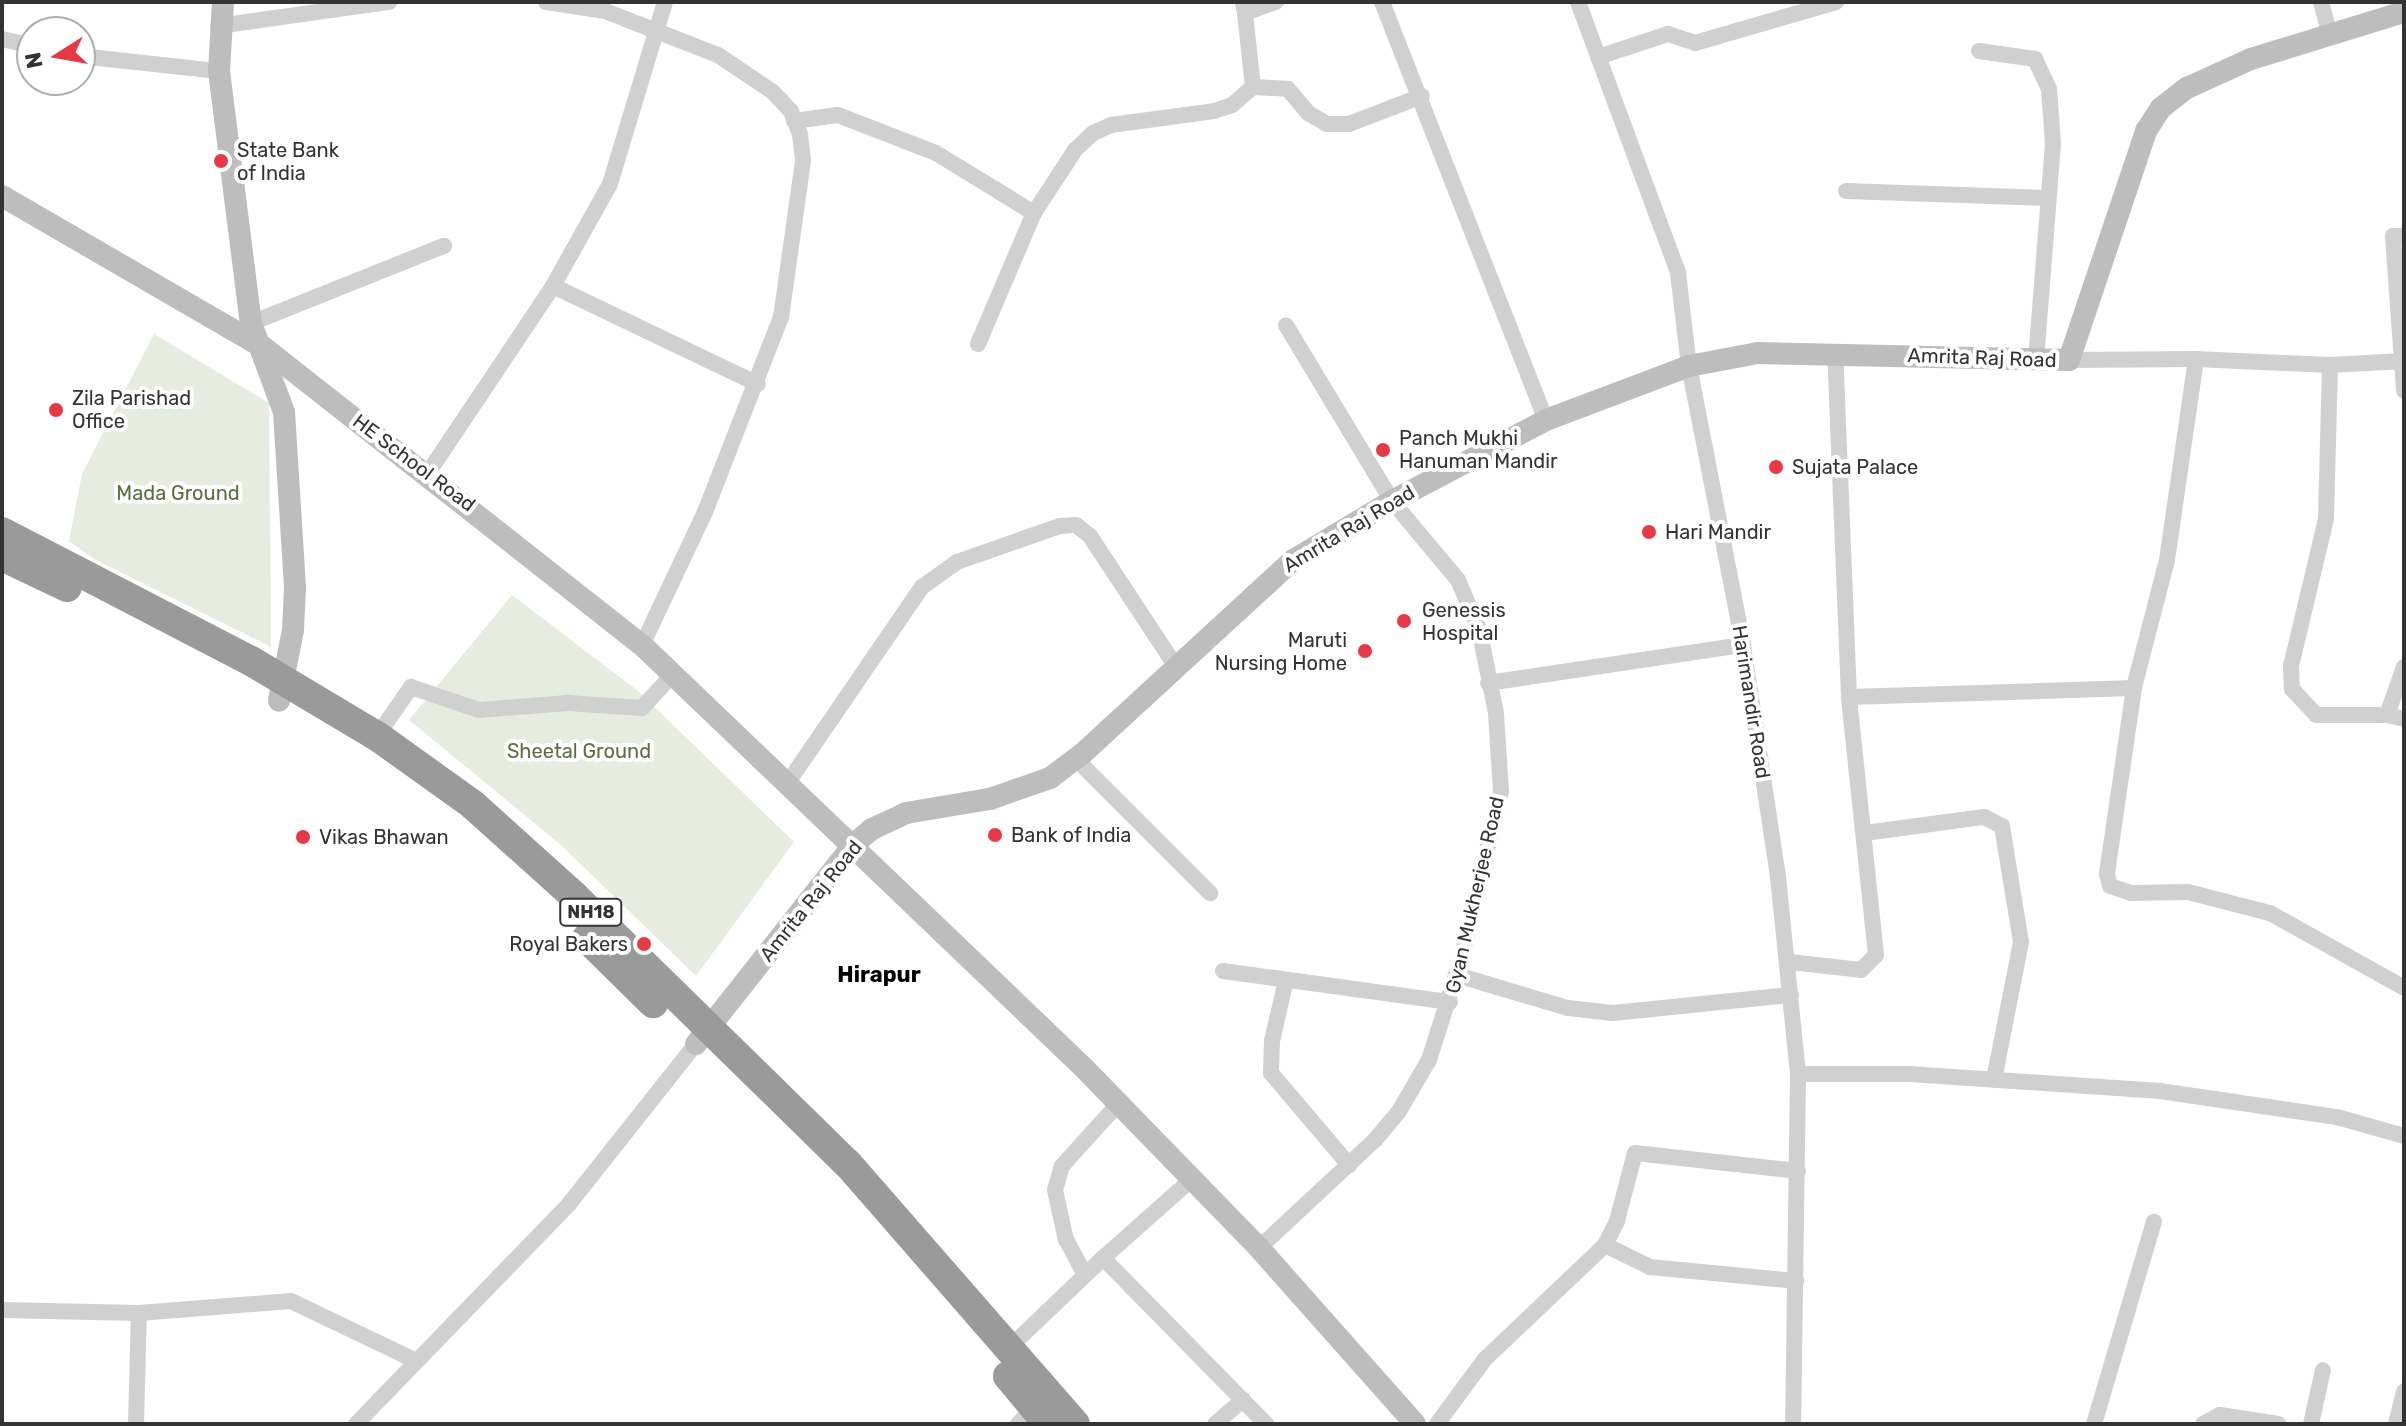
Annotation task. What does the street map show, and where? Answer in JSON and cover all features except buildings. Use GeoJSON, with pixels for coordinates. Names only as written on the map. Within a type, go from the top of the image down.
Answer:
{"type":"FeatureCollection","features":[{"type":"Feature","properties":{"kind":"highway","name":"NH18"},"geometry":{"type":"LineString","coordinates":[[2,532],[282,691],[401,775],[481,837],[848,1164],[1010,1347],[1037,1412]]}},
{"type":"Feature","properties":{"kind":"highway","name":"NH18"},"geometry":{"type":"LineString","coordinates":[[2,556],[377,736],[511,838],[858,1203],[1037,1412],[1075,1424]]}},
{"type":"Feature","properties":{"kind":"street"},"geometry":{"type":"LineString","coordinates":[[223,2],[218,26],[219,71],[251,323],[263,347],[284,412],[295,588],[282,691]]}},
{"type":"Feature","properties":{"kind":"street"},"geometry":{"type":"LineString","coordinates":[[218,26],[389,2]]}},
{"type":"Feature","properties":{"kind":"street"},"geometry":{"type":"LineString","coordinates":[[546,2],[605,11],[660,29],[718,55],[773,92],[794,121],[803,161],[787,295],[758,384],[642,645]]}},
{"type":"Feature","properties":{"kind":"street"},"geometry":{"type":"LineString","coordinates":[[428,473],[553,286],[610,184],[660,29],[665,2]]}},
{"type":"Feature","properties":{"kind":"street"},"geometry":{"type":"LineString","coordinates":[[1253,87],[1244,8],[1276,2]]}},
{"type":"Feature","properties":{"kind":"street"},"geometry":{"type":"LineString","coordinates":[[1382,2],[1422,96],[1546,420]]}},
{"type":"Feature","properties":{"kind":"street","name":"Harimandir Road"},"geometry":{"type":"LineString","coordinates":[[1578,2],[1678,273],[1689,366],[1743,645],[1790,962],[1798,1074],[1793,1424]]}},
{"type":"Feature","properties":{"kind":"street"},"geometry":{"type":"LineString","coordinates":[[1598,57],[1668,34],[1695,43],[1836,2]]}},
{"type":"Feature","properties":{"kind":"street"},"geometry":{"type":"LineString","coordinates":[[2321,2],[2330,35]]}},
{"type":"Feature","properties":{"kind":"street"},"geometry":{"type":"LineString","coordinates":[[2401,361],[2330,365],[2196,359],[2069,360],[2146,131],[2161,108],[2230,67],[2404,12]]}},
{"type":"Feature","properties":{"kind":"street"},"geometry":{"type":"LineString","coordinates":[[1979,51],[2035,59],[2049,89],[2053,144],[2036,361]]}},
{"type":"Feature","properties":{"kind":"street"},"geometry":{"type":"LineString","coordinates":[[96,58],[219,71]]}},
{"type":"Feature","properties":{"kind":"street"},"geometry":{"type":"LineString","coordinates":[[978,344],[1034,213],[1075,150],[1093,133],[1111,125],[1214,111],[1232,105],[1253,87],[1288,89],[1308,113],[1327,124],[1349,124],[1422,96]]}},
{"type":"Feature","properties":{"kind":"street"},"geometry":{"type":"LineString","coordinates":[[794,121],[838,115],[936,153],[1034,213]]}},
{"type":"Feature","properties":{"kind":"street"},"geometry":{"type":"LineString","coordinates":[[1846,191],[2048,198]]}},
{"type":"Feature","properties":{"kind":"street","name":"HE School Road"},"geometry":{"type":"LineString","coordinates":[[2,196],[263,347],[428,473],[642,645],[789,781],[1119,1103],[1259,1248],[1415,1424]]}},
{"type":"Feature","properties":{"kind":"street"},"geometry":{"type":"LineString","coordinates":[[2404,236],[2393,236],[2404,391]]}},
{"type":"Feature","properties":{"kind":"street"},"geometry":{"type":"LineString","coordinates":[[251,323],[444,246]]}},
{"type":"Feature","properties":{"kind":"street"},"geometry":{"type":"LineString","coordinates":[[553,286],[758,384]]}},
{"type":"Feature","properties":{"kind":"street","name":"Gyan Mukherjee Road"},"geometry":{"type":"LineString","coordinates":[[1259,1248],[1349,1165],[1406,1100],[1429,1060],[1450,1002],[1501,791],[1479,629],[1458,580],[1392,501],[1286,325]]}},
{"type":"Feature","properties":{"kind":"street"},"geometry":{"type":"LineString","coordinates":[[1790,962],[1846,971],[1871,965],[1876,955],[1849,697],[1835,352]]}},
{"type":"Feature","properties":{"kind":"street","name":"Amrita Raj Road"},"geometry":{"type":"LineString","coordinates":[[702,1036],[854,844],[898,815],[1010,793],[1050,778],[1076,759],[1292,561],[1392,501],[1546,420],[1689,366],[1758,353],[1835,352],[2069,360]]}},
{"type":"Feature","properties":{"kind":"street"},"geometry":{"type":"LineString","coordinates":[[2196,359],[2167,560],[2134,688],[2107,874],[2110,886],[2131,893],[2188,892],[2270,913],[2404,988]]}},
{"type":"Feature","properties":{"kind":"street"},"geometry":{"type":"LineString","coordinates":[[2330,365],[2326,519],[2291,666],[2292,689],[2316,715],[2387,715],[2404,719]]}},
{"type":"Feature","properties":{"kind":"street"},"geometry":{"type":"LineString","coordinates":[[789,781],[922,587],[957,562],[1060,526],[1076,525],[1090,536],[1176,667]]}},
{"type":"Feature","properties":{"kind":"street"},"geometry":{"type":"LineString","coordinates":[[1488,683],[1743,645]]}},
{"type":"Feature","properties":{"kind":"street"},"geometry":{"type":"LineString","coordinates":[[2387,715],[2404,667]]}},
{"type":"Feature","properties":{"kind":"street"},"geometry":{"type":"LineString","coordinates":[[377,736],[411,687],[479,710],[568,703],[642,708],[673,674]]}},
{"type":"Feature","properties":{"kind":"street"},"geometry":{"type":"LineString","coordinates":[[1849,697],[2134,688]]}},
{"type":"Feature","properties":{"kind":"street"},"geometry":{"type":"LineString","coordinates":[[1076,759],[1210,893]]}},
{"type":"Feature","properties":{"kind":"street"},"geometry":{"type":"LineString","coordinates":[[1865,833],[1984,817],[2002,826],[2021,942],[1994,1079]]}},
{"type":"Feature","properties":{"kind":"street"},"geometry":{"type":"LineString","coordinates":[[1223,971],[1450,1002]]}},
{"type":"Feature","properties":{"kind":"street"},"geometry":{"type":"LineString","coordinates":[[1457,975],[1568,1008],[1613,1013],[1791,995]]}},
{"type":"Feature","properties":{"kind":"street"},"geometry":{"type":"LineString","coordinates":[[1286,980],[1272,1041],[1271,1073],[1349,1165]]}},
{"type":"Feature","properties":{"kind":"street"},"geometry":{"type":"LineString","coordinates":[[356,1424],[569,1204],[702,1036]]}},
{"type":"Feature","properties":{"kind":"street"},"geometry":{"type":"LineString","coordinates":[[1798,1074],[1994,1079],[2175,1093],[2337,1117],[2404,1136]]}},
{"type":"Feature","properties":{"kind":"street"},"geometry":{"type":"LineString","coordinates":[[1085,1275],[1066,1240],[1055,1190],[1062,1166],[1119,1103]]}},
{"type":"Feature","properties":{"kind":"street"},"geometry":{"type":"LineString","coordinates":[[1437,1424],[1485,1359],[1605,1245],[1617,1221],[1635,1153],[1798,1171]]}},
{"type":"Feature","properties":{"kind":"street"},"geometry":{"type":"LineString","coordinates":[[1010,1347],[1193,1178]]}},
{"type":"Feature","properties":{"kind":"street"},"geometry":{"type":"LineString","coordinates":[[2094,1424],[2154,1222]]}},
{"type":"Feature","properties":{"kind":"street"},"geometry":{"type":"LineString","coordinates":[[1605,1245],[1650,1267],[1796,1281]]}},
{"type":"Feature","properties":{"kind":"street"},"geometry":{"type":"LineString","coordinates":[[1103,1258],[1266,1424]]}},
{"type":"Feature","properties":{"kind":"street"},"geometry":{"type":"LineString","coordinates":[[2,1310],[139,1313],[291,1301],[416,1361]]}},
{"type":"Feature","properties":{"kind":"street"},"geometry":{"type":"LineString","coordinates":[[136,1424],[139,1313]]}},
{"type":"Feature","properties":{"kind":"street"},"geometry":{"type":"LineString","coordinates":[[2311,1424],[2323,1370]]}},
{"type":"Feature","properties":{"kind":"street"},"geometry":{"type":"LineString","coordinates":[[2396,1424],[2404,1391]]}},
{"type":"Feature","properties":{"kind":"street"},"geometry":{"type":"LineString","coordinates":[[1215,1424],[1243,1400]]}},
{"type":"Feature","properties":{"kind":"street"},"geometry":{"type":"LineString","coordinates":[[2203,1424],[2220,1415],[2278,1424]]}},
{"type":"Feature","properties":{"kind":"green space","name":"Mada Ground"},"geometry":{"type":"Polygon","coordinates":[[[154,334],[269,403],[271,647],[94,559],[69,541],[82,474],[154,334]]]}},
{"type":"Feature","properties":{"kind":"green space","name":"Sheetal Ground"},"geometry":{"type":"Polygon","coordinates":[[[512,595],[638,691],[794,842],[696,976],[561,845],[409,720],[512,595]]]}},
{"type":"Feature","properties":{"kind":"place","name":"State Bank of India"},"geometry":{"type":"Point","coordinates":[221,161]}},
{"type":"Feature","properties":{"kind":"place","name":"Zila Parishad Office"},"geometry":{"type":"Point","coordinates":[56,410]}},
{"type":"Feature","properties":{"kind":"place","name":"Panch Mukhi Hanuman Mandir"},"geometry":{"type":"Point","coordinates":[1383,450]}},
{"type":"Feature","properties":{"kind":"place","name":"Sujata Palace"},"geometry":{"type":"Point","coordinates":[1776,467]}},
{"type":"Feature","properties":{"kind":"place","name":"Hari Mandir"},"geometry":{"type":"Point","coordinates":[1649,532]}},
{"type":"Feature","properties":{"kind":"place","name":"Genessis Hospital"},"geometry":{"type":"Point","coordinates":[1404,621]}},
{"type":"Feature","properties":{"kind":"place","name":"Maruti Nursing Home"},"geometry":{"type":"Point","coordinates":[1365,651]}},
{"type":"Feature","properties":{"kind":"place","name":"Bank of India"},"geometry":{"type":"Point","coordinates":[995,835]}},
{"type":"Feature","properties":{"kind":"place","name":"Vikas Bhawan"},"geometry":{"type":"Point","coordinates":[303,837]}},
{"type":"Feature","properties":{"kind":"place","name":"Royal Bakers"},"geometry":{"type":"Point","coordinates":[644,944]}},
{"type":"Feature","properties":{"kind":"district","name":"Hirapur"},"geometry":{"type":"Point","coordinates":[879,975]}}]}
